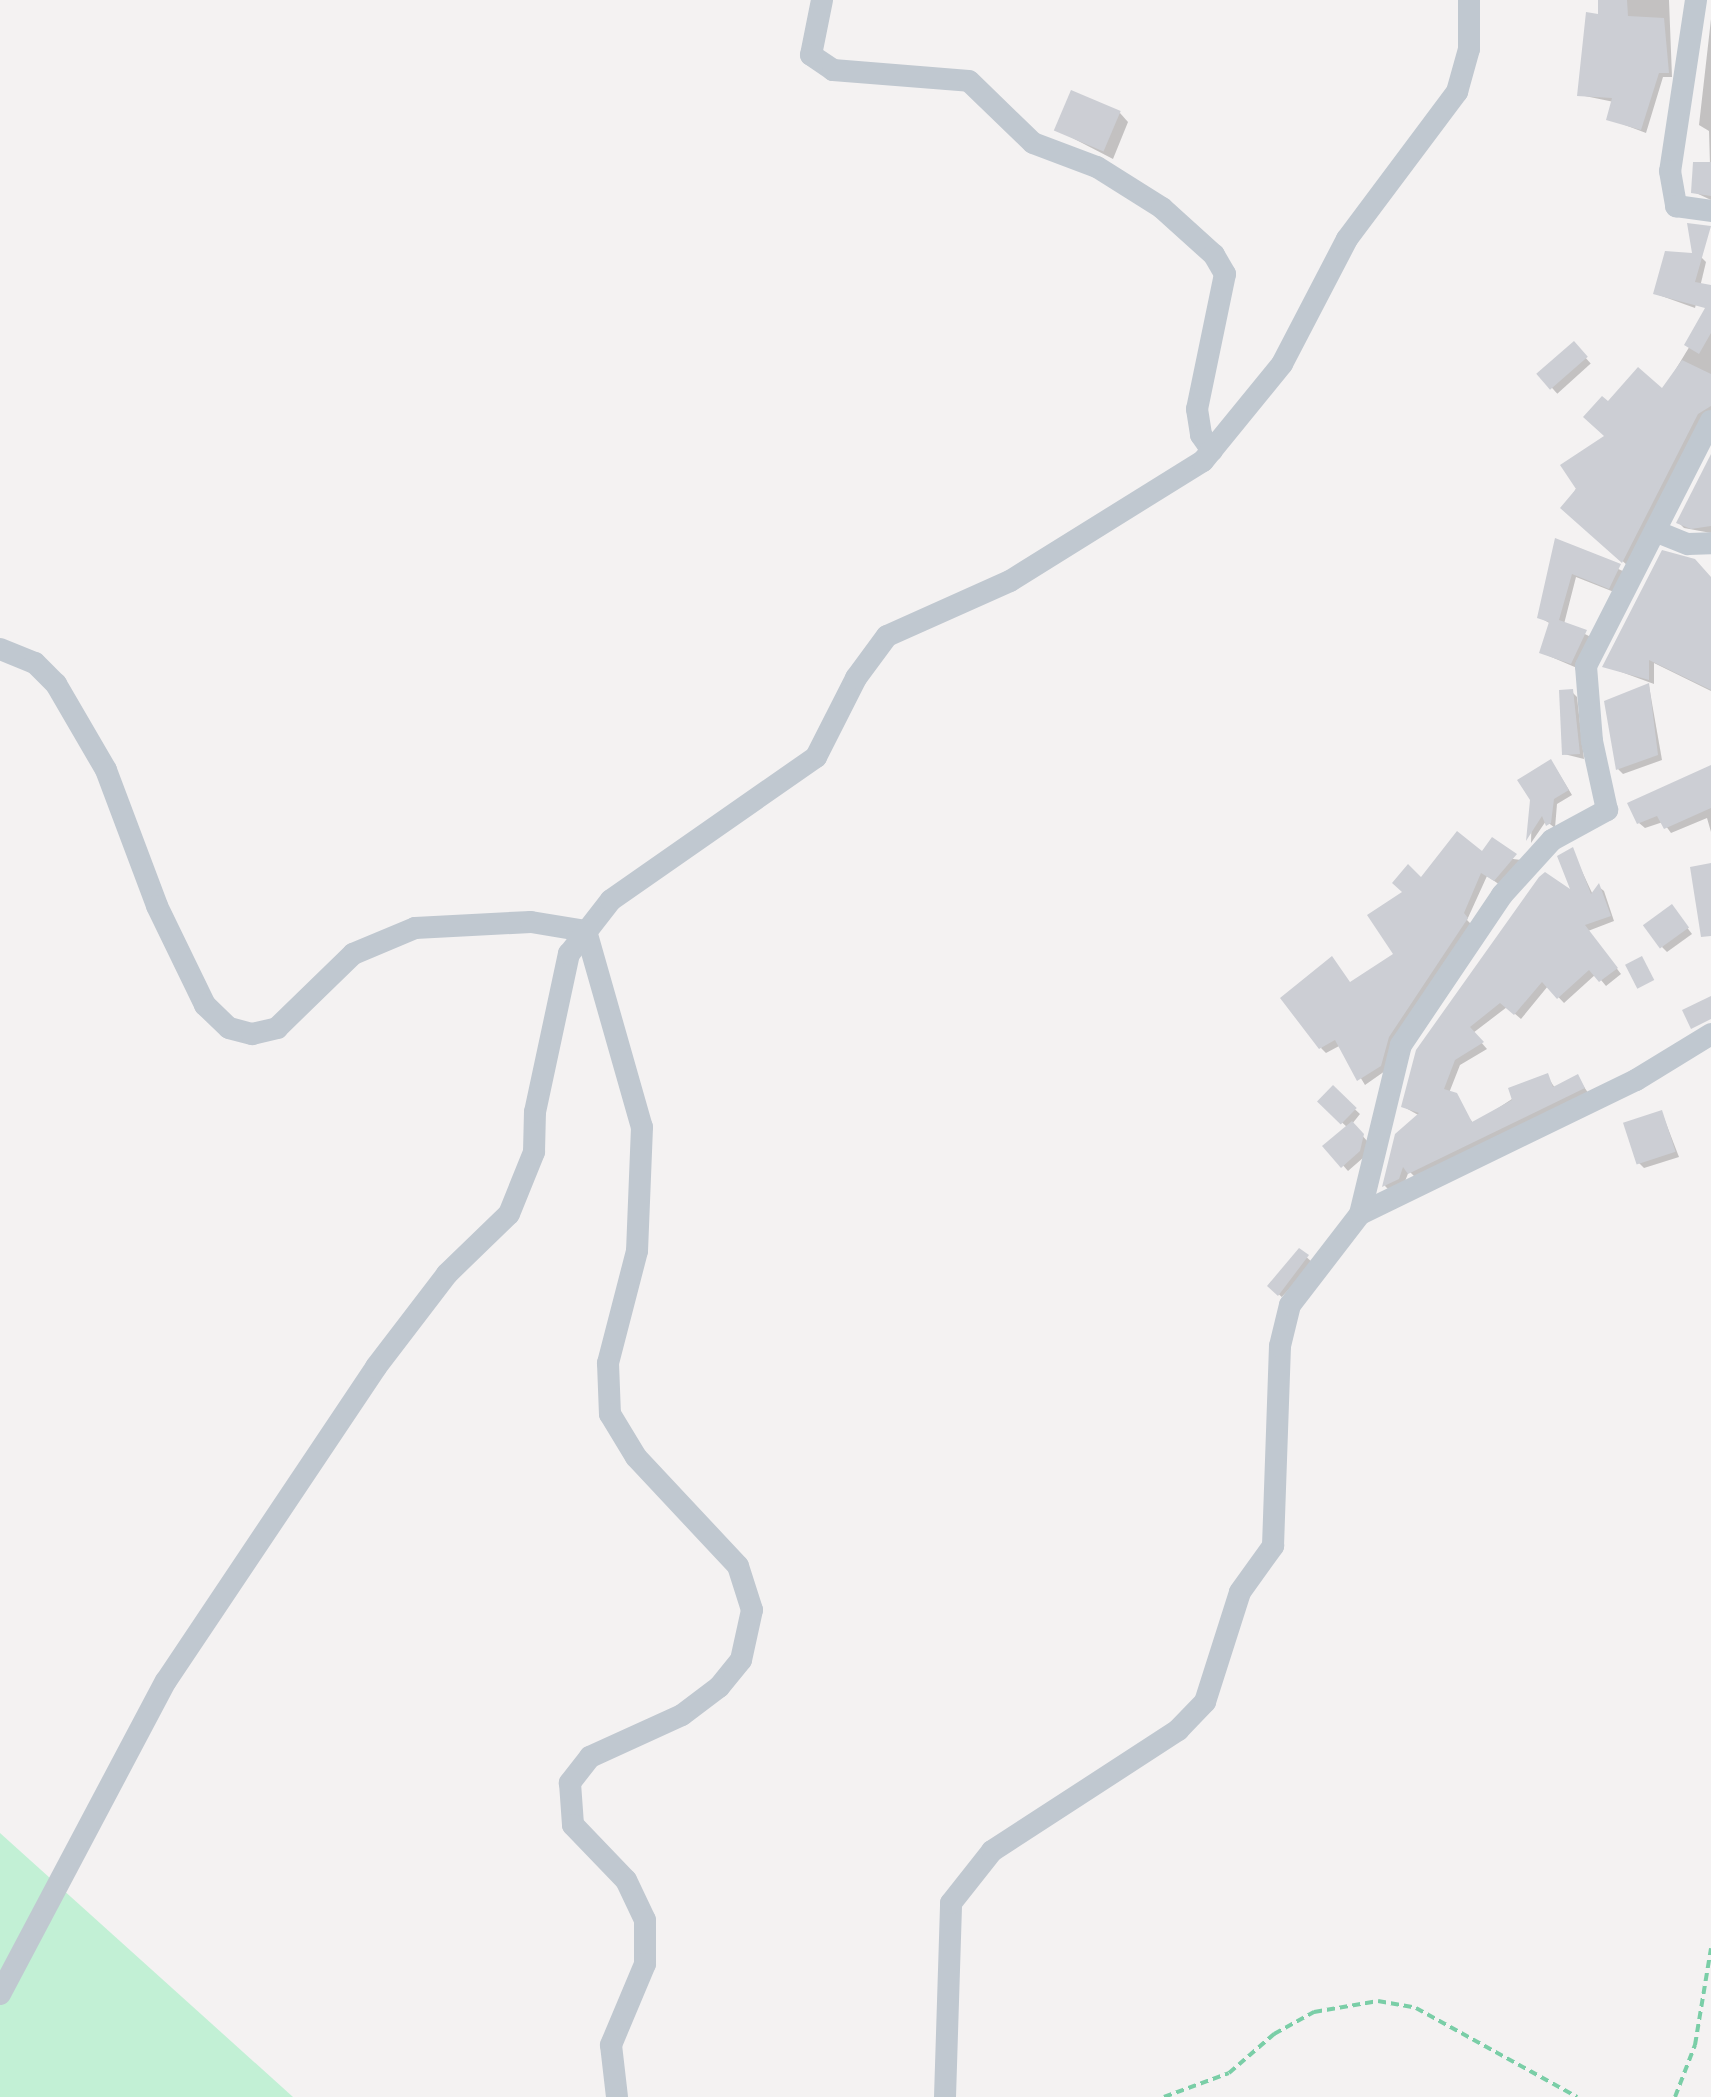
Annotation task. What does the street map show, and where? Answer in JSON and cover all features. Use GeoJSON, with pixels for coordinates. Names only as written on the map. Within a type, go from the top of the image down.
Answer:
{"type":"FeatureCollection","features":[{"type":"Feature","properties":{"kind":"street"},"geometry":{"type":"LineString","coordinates":[[822,0],[811,55],[833,70],[969,82],[1034,142],[1097,167],[1162,208],[1214,254],[1224,274],[1197,409],[1201,435],[1212,451]]}},
{"type":"Feature","properties":{"kind":"street"},"geometry":{"type":"LineString","coordinates":[[0,1994],[166,1680],[376,1367],[447,1274],[509,1214],[534,1152],[536,1112],[570,954],[586,932],[612,900],[816,757],[856,678],[888,636],[1010,580],[1212,451],[1282,364],[1348,238],[1457,92],[1469,50],[1469,0]]}},
{"type":"Feature","properties":{"kind":"street"},"geometry":{"type":"LineString","coordinates":[[1696,0],[1670,170],[1676,206],[1711,211]]}},
{"type":"Feature","properties":{"kind":"street"},"geometry":{"type":"LineString","coordinates":[[1360,1214],[1401,1045],[1502,895],[1552,840],[1608,810],[1592,742],[1586,666],[1711,421]]}},
{"type":"Feature","properties":{"kind":"street"},"geometry":{"type":"LineString","coordinates":[[1655,531],[1688,544],[1711,543]]}},
{"type":"Feature","properties":{"kind":"street"},"geometry":{"type":"LineString","coordinates":[[0,649],[35,663],[56,684],[106,770],[158,906],[205,1004],[229,1028],[252,1034],[277,1028],[354,954],[415,928],[532,922],[586,932]]}},
{"type":"Feature","properties":{"kind":"street"},"geometry":{"type":"LineString","coordinates":[[586,932],[642,1127],[637,1251],[608,1363],[610,1414],[636,1457],[738,1566],[752,1610],[748,1644],[719,1687],[682,1715],[590,1757],[570,1783],[572,1825],[626,1880],[645,1920],[645,1964],[611,2045],[617,2097]]}},
{"type":"Feature","properties":{"kind":"street"},"geometry":{"type":"LineString","coordinates":[[945,2097],[951,1903],[992,1851],[1178,1730],[1205,1702],[1240,1592],[1273,1546],[1283,1324],[1304,1282],[1360,1214],[1636,1080],[1711,1034]]}},
{"type":"Feature","properties":{"kind":"path"},"geometry":{"type":"LineString","coordinates":[[1676,2097],[1695,2045],[1711,1948]]}},
{"type":"Feature","properties":{"kind":"path"},"geometry":{"type":"LineString","coordinates":[[1164,2097],[1230,2073],[1274,2034],[1314,2012],[1378,2002],[1416,2008],[1578,2097]]}},
{"type":"Feature","properties":{"kind":"green space"},"geometry":{"type":"Polygon","coordinates":[[[0,1833],[293,2097],[0,2097],[0,1833]]]}},
{"type":"Feature","properties":{"kind":"building"},"geometry":{"type":"Polygon","coordinates":[[[1598,0],[1627,0],[1628,16],[1664,18],[1669,73],[1659,73],[1641,130],[1606,120],[1612,98],[1577,96],[1586,12],[1598,14],[1598,0]]]}},
{"type":"Feature","properties":{"kind":"building"},"geometry":{"type":"Polygon","coordinates":[[[1071,90],[1121,111],[1104,152],[1054,131],[1071,90]]]}},
{"type":"Feature","properties":{"kind":"building"},"geometry":{"type":"Polygon","coordinates":[[[1693,162],[1711,162],[1711,196],[1691,193],[1693,162]]]}},
{"type":"Feature","properties":{"kind":"building"},"geometry":{"type":"Polygon","coordinates":[[[1687,223],[1711,226],[1695,282],[1711,285],[1711,333],[1699,354],[1684,345],[1705,308],[1653,294],[1665,251],[1692,253],[1687,223]]]}},
{"type":"Feature","properties":{"kind":"building"},"geometry":{"type":"Polygon","coordinates":[[[1574,341],[1588,357],[1550,390],[1536,374],[1574,341]]]}},
{"type":"Feature","properties":{"kind":"building"},"geometry":{"type":"Polygon","coordinates":[[[1682,360],[1711,374],[1711,406],[1698,414],[1622,563],[1560,508],[1576,489],[1560,465],[1604,436],[1583,417],[1602,396],[1608,401],[1638,367],[1662,388],[1682,360]]]}},
{"type":"Feature","properties":{"kind":"building"},"geometry":{"type":"Polygon","coordinates":[[[1711,454],[1711,526],[1691,529],[1676,523],[1711,454]]]}},
{"type":"Feature","properties":{"kind":"building"},"geometry":{"type":"Polygon","coordinates":[[[1555,538],[1621,564],[1609,589],[1572,574],[1559,620],[1587,630],[1571,664],[1539,653],[1549,622],[1537,618],[1555,538]]]}},
{"type":"Feature","properties":{"kind":"building"},"geometry":{"type":"Polygon","coordinates":[[[1662,550],[1695,559],[1711,577],[1711,690],[1649,660],[1649,680],[1602,667],[1662,550]]]}},
{"type":"Feature","properties":{"kind":"building"},"geometry":{"type":"Polygon","coordinates":[[[1649,683],[1658,755],[1616,770],[1604,701],[1649,683]]]}},
{"type":"Feature","properties":{"kind":"building"},"geometry":{"type":"Polygon","coordinates":[[[1573,689],[1580,754],[1562,755],[1559,690],[1573,689]]]}},
{"type":"Feature","properties":{"kind":"building"},"geometry":{"type":"Polygon","coordinates":[[[1551,759],[1569,790],[1554,799],[1551,823],[1546,826],[1542,816],[1526,841],[1530,800],[1517,780],[1551,759]]]}},
{"type":"Feature","properties":{"kind":"building"},"geometry":{"type":"Polygon","coordinates":[[[1711,765],[1711,808],[1664,829],[1657,816],[1637,824],[1627,803],[1711,765]]]}},
{"type":"Feature","properties":{"kind":"building"},"geometry":{"type":"Polygon","coordinates":[[[1457,831],[1482,851],[1492,837],[1517,854],[1494,881],[1481,873],[1464,913],[1468,918],[1389,1037],[1381,1066],[1357,1081],[1335,1040],[1319,1049],[1280,998],[1332,956],[1350,982],[1393,954],[1367,915],[1402,892],[1392,883],[1408,864],[1421,877],[1457,831]]]}},
{"type":"Feature","properties":{"kind":"building"},"geometry":{"type":"Polygon","coordinates":[[[1573,847],[1591,894],[1599,883],[1611,916],[1585,925],[1618,968],[1599,982],[1589,970],[1557,999],[1542,982],[1514,1015],[1500,1003],[1470,1027],[1484,1042],[1455,1060],[1444,1089],[1457,1093],[1472,1122],[1512,1100],[1508,1088],[1548,1073],[1553,1087],[1578,1074],[1585,1088],[1408,1174],[1403,1167],[1399,1179],[1382,1187],[1395,1134],[1419,1113],[1401,1107],[1416,1050],[1539,877],[1545,872],[1570,889],[1557,856],[1573,847]]]}},
{"type":"Feature","properties":{"kind":"building"},"geometry":{"type":"Polygon","coordinates":[[[1711,863],[1711,936],[1701,937],[1690,867],[1711,863]]]}},
{"type":"Feature","properties":{"kind":"building"},"geometry":{"type":"Polygon","coordinates":[[[1672,904],[1689,927],[1660,949],[1643,925],[1672,904]]]}},
{"type":"Feature","properties":{"kind":"building"},"geometry":{"type":"Polygon","coordinates":[[[1642,956],[1654,980],[1637,989],[1625,965],[1642,956]]]}},
{"type":"Feature","properties":{"kind":"building"},"geometry":{"type":"Polygon","coordinates":[[[1711,996],[1711,1019],[1691,1029],[1682,1010],[1711,996]]]}},
{"type":"Feature","properties":{"kind":"building"},"geometry":{"type":"Polygon","coordinates":[[[1333,1085],[1357,1108],[1341,1124],[1317,1102],[1333,1085]]]}},
{"type":"Feature","properties":{"kind":"building"},"geometry":{"type":"Polygon","coordinates":[[[1662,1110],[1676,1152],[1637,1165],[1623,1123],[1662,1110]]]}},
{"type":"Feature","properties":{"kind":"building"},"geometry":{"type":"Polygon","coordinates":[[[1352,1121],[1364,1134],[1360,1151],[1341,1168],[1322,1146],[1352,1121]]]}},
{"type":"Feature","properties":{"kind":"building"},"geometry":{"type":"Polygon","coordinates":[[[1299,1248],[1309,1255],[1278,1296],[1267,1286],[1299,1248]]]}}]}
